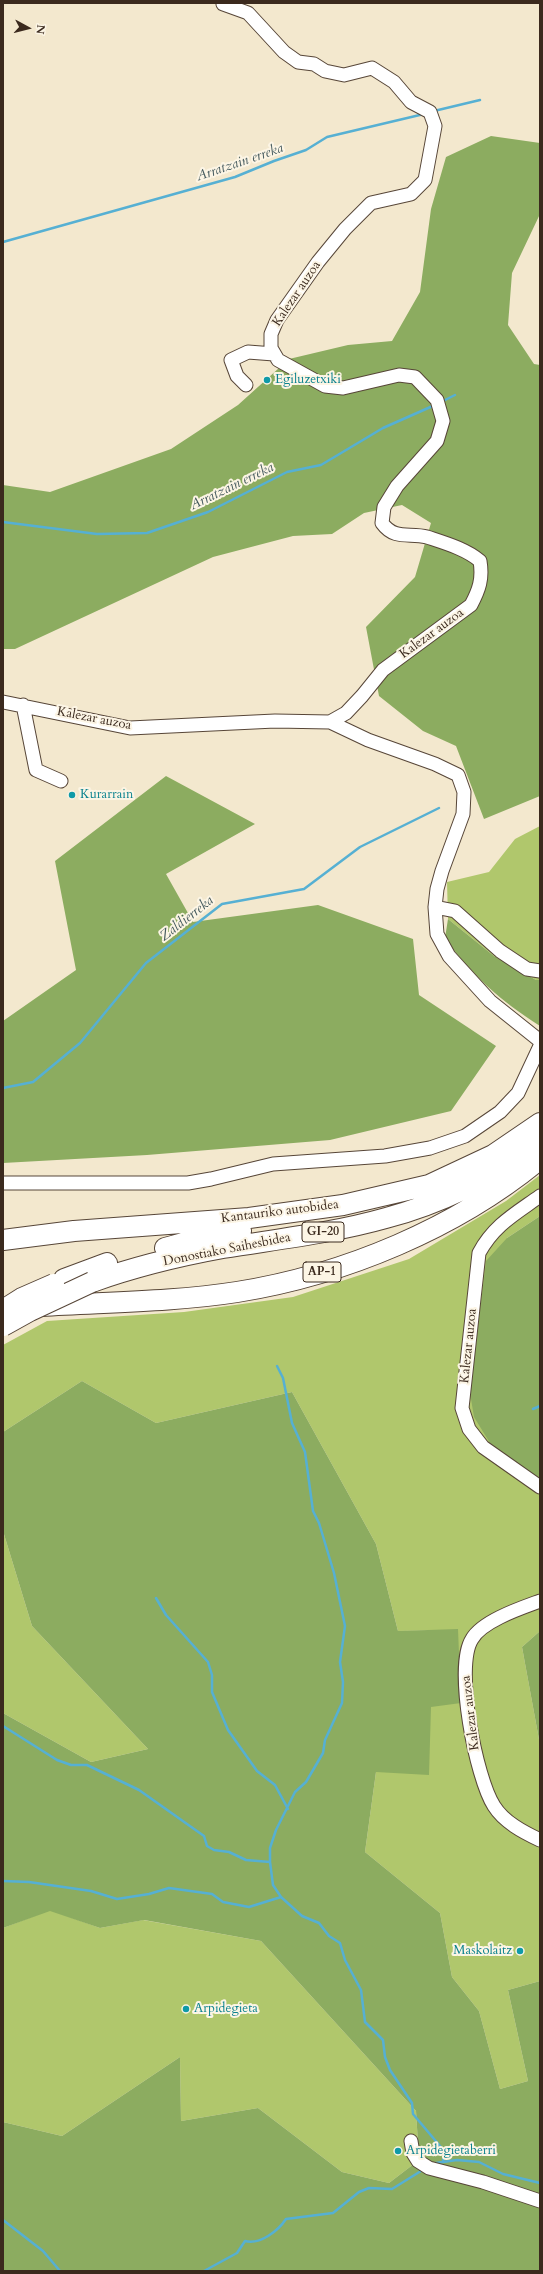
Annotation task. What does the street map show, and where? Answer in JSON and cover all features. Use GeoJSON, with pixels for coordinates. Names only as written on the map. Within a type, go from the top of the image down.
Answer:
{"type":"FeatureCollection","features":[{"type":"Feature","properties":{"kind":"highway","name":"Kantauriko autobidea"},"geometry":{"type":"LineString","coordinates":[[3,1240],[74,1231],[249,1218],[343,1205],[428,1185],[493,1155],[540,1123]]}},
{"type":"Feature","properties":{"kind":"highway","name":"Donostiako Saihesbidea"},"geometry":{"type":"LineString","coordinates":[[3,1326],[30,1311],[92,1282],[163,1261],[222,1248],[316,1234],[386,1218],[416,1209],[488,1177],[540,1143]]}},
{"type":"Feature","properties":{"kind":"highway","name":"AP-1"},"geometry":{"type":"LineString","coordinates":[[3,1310],[237,1292],[305,1278],[371,1256],[452,1219],[497,1191],[540,1159]]}},
{"type":"Feature","properties":{"kind":"highway","name":"Donostiako Saihesbidea"},"geometry":{"type":"LineString","coordinates":[[3,1310],[22,1298],[102,1264],[202,1238],[342,1214],[428,1185]]}},
{"type":"Feature","properties":{"kind":"street","name":"Kalezar auzoa"},"geometry":{"type":"LineString","coordinates":[[223,4],[248,13],[284,52],[298,62],[314,64],[325,72],[344,75],[372,68],[394,82],[411,102],[431,115],[434,126],[425,180],[411,194],[371,203],[345,229],[318,262],[276,320],[271,334],[271,348],[278,360],[325,386],[343,388],[399,376],[415,377],[426,386],[438,404],[443,421],[438,441],[397,486],[384,507],[382,523],[388,531],[402,536],[426,537],[472,554],[480,561],[482,575],[479,591],[472,605],[382,670],[346,713],[330,722]]}},
{"type":"Feature","properties":{"kind":"street"},"geometry":{"type":"LineString","coordinates":[[246,385],[237,376],[231,360],[248,352],[274,354]]}},
{"type":"Feature","properties":{"kind":"street","name":"Kalezar auzoa"},"geometry":{"type":"LineString","coordinates":[[3,702],[130,728],[276,721],[330,722],[368,740],[435,764],[458,776],[464,792],[463,814],[442,870],[435,907],[437,934],[449,956],[490,1001],[540,1041]]}},
{"type":"Feature","properties":{"kind":"street"},"geometry":{"type":"LineString","coordinates":[[23,705],[36,770],[61,781]]}},
{"type":"Feature","properties":{"kind":"street"},"geometry":{"type":"LineString","coordinates":[[435,907],[455,910],[500,951],[527,969],[540,971]]}},
{"type":"Feature","properties":{"kind":"street"},"geometry":{"type":"LineString","coordinates":[[3,1183],[188,1183],[211,1180],[273,1164],[384,1156],[430,1148],[465,1136],[500,1112],[518,1093],[540,1046]]}},
{"type":"Feature","properties":{"kind":"street","name":"Kalezar auzoa"},"geometry":{"type":"LineString","coordinates":[[540,1196],[503,1223],[488,1237],[479,1253],[462,1408],[469,1429],[483,1447],[540,1487]]}},
{"type":"Feature","properties":{"kind":"street","name":"Kalezar auzoa"},"geometry":{"type":"LineString","coordinates":[[540,1601],[517,1609],[489,1624],[472,1637],[466,1652],[470,1726],[486,1792],[495,1808],[508,1821],[540,1840]]}},
{"type":"Feature","properties":{"kind":"street"},"geometry":{"type":"LineString","coordinates":[[411,2141],[413,2153],[418,2161],[429,2168],[484,2182],[540,2201]]}},
{"type":"Feature","properties":{"kind":"green space"},"geometry":{"type":"Polygon","coordinates":[[[491,136],[540,143],[540,214],[512,273],[508,325],[534,364],[540,365],[540,796],[484,819],[456,746],[423,731],[379,696],[366,627],[415,577],[431,523],[402,505],[364,513],[332,534],[293,536],[213,557],[15,649],[3,649],[3,485],[50,492],[171,449],[238,405],[289,359],[348,345],[392,341],[420,292],[431,209],[446,157],[491,136]]]}},
{"type":"Feature","properties":{"kind":"green space"},"geometry":{"type":"Polygon","coordinates":[[[166,776],[255,824],[166,874],[193,922],[318,905],[413,939],[419,995],[496,1046],[451,1111],[330,1140],[147,1155],[3,1163],[3,1021],[76,970],[55,861],[166,776]]]}},
{"type":"Feature","properties":{"kind":"green space"},"geometry":{"type":"Polygon","coordinates":[[[540,826],[540,980],[536,980],[494,956],[448,919],[447,882],[489,872],[515,839],[540,826]]]}},
{"type":"Feature","properties":{"kind":"green space"},"geometry":{"type":"Polygon","coordinates":[[[448,919],[494,956],[536,980],[540,980],[540,1026],[512,1007],[476,976],[465,964],[445,938],[448,919]]]}},
{"type":"Feature","properties":{"kind":"green space"},"geometry":{"type":"Polygon","coordinates":[[[540,1175],[540,1216],[507,1238],[540,1482],[540,1631],[522,1647],[540,1745],[540,1981],[508,1990],[528,2081],[500,2089],[479,2011],[452,1977],[440,1913],[365,1852],[376,1772],[431,1707],[458,1630],[398,1631],[376,1544],[292,1392],[156,1423],[82,1381],[3,1432],[3,1345],[47,1321],[184,1312],[293,1297],[409,1259],[506,1201],[540,1175]]]}},
{"type":"Feature","properties":{"kind":"green space"},"geometry":{"type":"Polygon","coordinates":[[[540,1216],[540,1482],[490,1443],[474,1417],[470,1393],[486,1261],[507,1238],[540,1216]]]}},
{"type":"Feature","properties":{"kind":"green space"},"geometry":{"type":"Polygon","coordinates":[[[82,1381],[156,1423],[292,1392],[376,1544],[398,1631],[458,1629],[461,1703],[431,1707],[429,1775],[376,1772],[365,1852],[440,1913],[452,1977],[479,2011],[500,2089],[528,2081],[508,1990],[540,1981],[540,2271],[3,2271],[3,2122],[62,2136],[180,2057],[181,2121],[258,2108],[342,2172],[389,2183],[419,2160],[416,2111],[261,1941],[144,1920],[100,1928],[50,1911],[3,1928],[3,1713],[91,1762],[148,1749],[32,1626],[3,1531],[3,1432],[82,1381]]]}},
{"type":"Feature","properties":{"kind":"green space"},"geometry":{"type":"Polygon","coordinates":[[[3,1531],[32,1626],[148,1749],[91,1762],[3,1713],[3,1531]]]}},
{"type":"Feature","properties":{"kind":"green space"},"geometry":{"type":"Polygon","coordinates":[[[540,1631],[540,1745],[522,1647],[540,1631]]]}},
{"type":"Feature","properties":{"kind":"green space"},"geometry":{"type":"Polygon","coordinates":[[[50,1910],[100,1928],[143,1920],[261,1941],[416,2111],[419,2160],[389,2183],[342,2172],[258,2108],[181,2121],[180,2057],[62,2136],[3,2122],[3,1928],[50,1910]]]}},
{"type":"Feature","properties":{"kind":"waterway","name":"Arratzain erreka"},"geometry":{"type":"LineString","coordinates":[[434,111],[480,100]]}},
{"type":"Feature","properties":{"kind":"waterway","name":"Arratzain erreka"},"geometry":{"type":"LineString","coordinates":[[3,242],[235,177],[306,150],[327,137],[424,114]]}},
{"type":"Feature","properties":{"kind":"waterway","name":"Arratzain erreka"},"geometry":{"type":"LineString","coordinates":[[441,402],[455,395]]}},
{"type":"Feature","properties":{"kind":"waterway","name":"Arratzain erreka"},"geometry":{"type":"LineString","coordinates":[[3,522],[97,534],[147,533],[208,512],[287,472],[321,465],[383,428],[435,405]]}},
{"type":"Feature","properties":{"kind":"waterway","name":"Zaldierreka"},"geometry":{"type":"LineString","coordinates":[[3,1088],[33,1082],[80,1043],[146,963],[222,904],[304,889],[360,847],[439,808]]}},
{"type":"Feature","properties":{"kind":"waterway"},"geometry":{"type":"LineString","coordinates":[[277,1366],[283,1378],[292,1423],[305,1452],[313,1511],[319,1523],[334,1573],[345,1626],[340,1662],[343,1682],[342,1703],[325,1740],[323,1753],[306,1782],[295,1792],[276,1830],[270,1848],[273,1885],[281,1897],[302,1916],[319,1923],[329,1936],[340,1943],[345,1960],[361,1990],[365,2022],[383,2040],[385,2057],[390,2070],[412,2103],[413,2114],[445,2152],[443,2161]]}},
{"type":"Feature","properties":{"kind":"waterway"},"geometry":{"type":"LineString","coordinates":[[533,1409],[540,1406]]}},
{"type":"Feature","properties":{"kind":"waterway"},"geometry":{"type":"LineString","coordinates":[[156,1598],[166,1615],[208,1662],[212,1675],[212,1692],[228,1730],[257,1771],[275,1785],[288,1809]]}},
{"type":"Feature","properties":{"kind":"waterway"},"geometry":{"type":"LineString","coordinates":[[3,1726],[57,1760],[71,1765],[87,1765],[139,1790],[204,1836],[207,1846],[214,1850],[229,1852],[246,1860],[270,1862]]}},
{"type":"Feature","properties":{"kind":"waterway"},"geometry":{"type":"LineString","coordinates":[[3,1881],[29,1882],[91,1891],[117,1899],[149,1894],[169,1888],[212,1894],[223,1902],[249,1907],[281,1897]]}},
{"type":"Feature","properties":{"kind":"waterway","name":"Arpidegieta"},"geometry":{"type":"LineString","coordinates":[[436,2163],[457,2160],[479,2162],[503,2174],[540,2183]]}},
{"type":"Feature","properties":{"kind":"waterway"},"geometry":{"type":"LineString","coordinates":[[204,2271],[237,2253],[245,2241],[257,2241],[268,2236],[283,2224],[286,2219],[333,2213],[359,2192],[369,2188],[392,2189],[421,2171]]}},
{"type":"Feature","properties":{"kind":"waterway"},"geometry":{"type":"LineString","coordinates":[[3,2220],[43,2251],[60,2271]]}},
{"type":"Feature","properties":{"kind":"place","name":"Egiluzetxiki"},"geometry":{"type":"Point","coordinates":[267,380]}},
{"type":"Feature","properties":{"kind":"place","name":"Kurarrain"},"geometry":{"type":"Point","coordinates":[72,795]}},
{"type":"Feature","properties":{"kind":"place","name":"Maskolaitz"},"geometry":{"type":"Point","coordinates":[520,1951]}},
{"type":"Feature","properties":{"kind":"place","name":"Arpidegieta"},"geometry":{"type":"Point","coordinates":[186,2009]}},
{"type":"Feature","properties":{"kind":"place","name":"Arpidegietaberri"},"geometry":{"type":"Point","coordinates":[398,2151]}}]}
